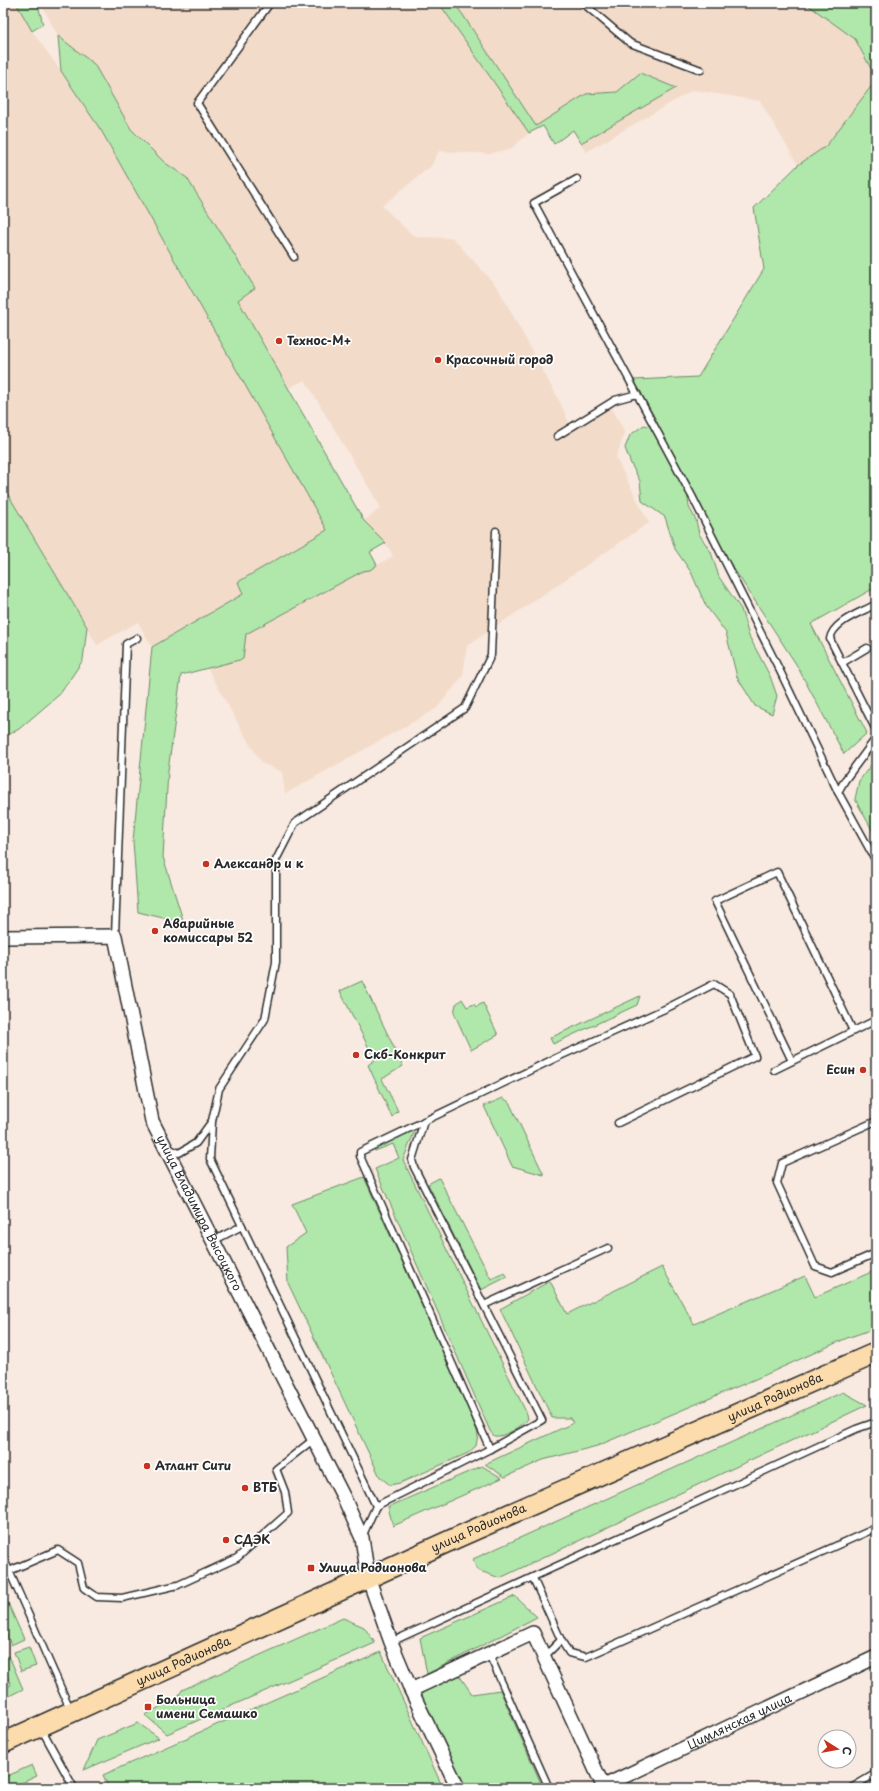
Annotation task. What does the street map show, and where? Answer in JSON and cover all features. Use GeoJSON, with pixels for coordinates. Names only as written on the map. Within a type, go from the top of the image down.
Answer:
{"type":"FeatureCollection","features":[{"type":"Feature","properties":{"kind":"main road","name":"улица Родионова"},"geometry":{"type":"LineString","coordinates":[[3,1743],[368,1577],[876,1353]]}},
{"type":"Feature","properties":{"kind":"main road","name":"улица Родионова"},"geometry":{"type":"LineString","coordinates":[[846,1366],[876,1358]]}},
{"type":"Feature","properties":{"kind":"street"},"geometry":{"type":"LineString","coordinates":[[3,937],[116,936]]}},
{"type":"Feature","properties":{"kind":"street","name":"улица Владимира Высоцкого"},"geometry":{"type":"LineString","coordinates":[[116,936],[152,1121],[314,1439],[362,1538],[368,1577],[391,1642],[411,1690],[458,1788]]}},
{"type":"Feature","properties":{"kind":"street"},"geometry":{"type":"LineString","coordinates":[[411,1690],[533,1633],[604,1787]]}},
{"type":"Feature","properties":{"kind":"street","name":"Цимлянская улица"},"geometry":{"type":"LineString","coordinates":[[604,1787],[876,1657]]}},
{"type":"Feature","properties":{"kind":"lane"},"geometry":{"type":"LineString","coordinates":[[270,3],[196,103],[294,257]]}},
{"type":"Feature","properties":{"kind":"lane"},"geometry":{"type":"LineString","coordinates":[[583,3],[630,43],[701,70]]}},
{"type":"Feature","properties":{"kind":"lane"},"geometry":{"type":"LineString","coordinates":[[577,179],[534,203],[696,504],[780,671],[838,792],[876,861]]}},
{"type":"Feature","properties":{"kind":"lane"},"geometry":{"type":"LineString","coordinates":[[557,436],[615,400],[637,394]]}},
{"type":"Feature","properties":{"kind":"lane"},"geometry":{"type":"LineString","coordinates":[[376,1506],[210,1159],[212,1121],[218,1089],[265,1019],[276,962],[276,860],[295,823],[464,708],[491,655],[496,531]]}},
{"type":"Feature","properties":{"kind":"lane"},"geometry":{"type":"LineString","coordinates":[[876,604],[840,624],[831,632],[830,639],[876,730]]}},
{"type":"Feature","properties":{"kind":"lane"},"geometry":{"type":"LineString","coordinates":[[116,936],[126,644],[137,638]]}},
{"type":"Feature","properties":{"kind":"lane"},"geometry":{"type":"LineString","coordinates":[[842,663],[867,648]]}},
{"type":"Feature","properties":{"kind":"lane"},"geometry":{"type":"LineString","coordinates":[[838,792],[876,738]]}},
{"type":"Feature","properties":{"kind":"lane"},"geometry":{"type":"LineString","coordinates":[[792,1061],[715,901],[777,872],[853,1031]]}},
{"type":"Feature","properties":{"kind":"lane"},"geometry":{"type":"LineString","coordinates":[[490,1449],[360,1156],[360,1152],[714,984],[730,994],[756,1056],[618,1123]]}},
{"type":"Feature","properties":{"kind":"lane"},"geometry":{"type":"LineString","coordinates":[[774,1070],[876,1020]]}},
{"type":"Feature","properties":{"kind":"lane"},"geometry":{"type":"LineString","coordinates":[[876,1120],[782,1163],[776,1183],[814,1266],[832,1272],[876,1253]]}},
{"type":"Feature","properties":{"kind":"lane"},"geometry":{"type":"LineString","coordinates":[[165,1146],[179,1152],[196,1143],[212,1121]]}},
{"type":"Feature","properties":{"kind":"lane"},"geometry":{"type":"LineString","coordinates":[[362,1538],[376,1506],[490,1449],[542,1420],[414,1166],[412,1160],[424,1121]]}},
{"type":"Feature","properties":{"kind":"lane"},"geometry":{"type":"LineString","coordinates":[[212,1241],[242,1226]]}},
{"type":"Feature","properties":{"kind":"lane"},"geometry":{"type":"LineString","coordinates":[[484,1305],[608,1248]]}},
{"type":"Feature","properties":{"kind":"lane"},"geometry":{"type":"LineString","coordinates":[[391,1642],[856,1429],[876,1422]]}},
{"type":"Feature","properties":{"kind":"lane"},"geometry":{"type":"LineString","coordinates":[[9,1571],[58,1550],[78,1563],[84,1588],[97,1596],[122,1598],[178,1585],[237,1558],[288,1513],[285,1492],[276,1469],[314,1439]]}},
{"type":"Feature","properties":{"kind":"lane"},"geometry":{"type":"LineString","coordinates":[[533,1578],[561,1640],[569,1653],[586,1657],[876,1528]]}},
{"type":"Feature","properties":{"kind":"lane"},"geometry":{"type":"LineString","coordinates":[[3,1557],[71,1712]]}},
{"type":"Feature","properties":{"kind":"lane"},"geometry":{"type":"LineString","coordinates":[[544,1658],[561,1640]]}},
{"type":"Feature","properties":{"kind":"lane"},"geometry":{"type":"LineString","coordinates":[[489,1654],[549,1788]]}},
{"type":"Feature","properties":{"kind":"lane"},"geometry":{"type":"LineString","coordinates":[[40,1726],[74,1788]]}},
{"type":"Feature","properties":{"kind":"lane"},"geometry":{"type":"LineString","coordinates":[[851,1788],[874,1772],[876,1781]]}},
{"type":"Feature","properties":{"kind":"shaded area"},"geometry":{"type":"Polygon","coordinates":[[[3,3],[16,3],[32,31],[102,132],[328,530],[238,582],[348,533],[370,569],[393,556],[386,543],[364,521],[381,508],[305,380],[289,388],[238,300],[255,288],[187,178],[164,162],[131,129],[94,64],[58,36],[42,6],[54,3],[824,3],[855,39],[876,80],[826,146],[798,165],[760,101],[693,90],[586,152],[573,130],[554,144],[543,126],[529,133],[512,148],[490,154],[439,151],[431,166],[382,206],[409,232],[417,237],[453,238],[498,288],[561,404],[570,425],[610,405],[625,432],[616,458],[649,523],[467,646],[463,676],[436,709],[285,794],[282,772],[262,763],[249,743],[185,628],[152,647],[138,622],[97,645],[3,486],[3,3]]]}},
{"type":"Feature","properties":{"kind":"green space"},"geometry":{"type":"Polygon","coordinates":[[[16,3],[54,3],[42,6],[38,5],[43,24],[32,31],[16,3]]]}},
{"type":"Feature","properties":{"kind":"green space"},"geometry":{"type":"Polygon","coordinates":[[[439,3],[454,3],[536,126],[586,94],[617,92],[640,73],[676,88],[581,143],[573,130],[554,144],[543,126],[529,133],[439,3]]]}},
{"type":"Feature","properties":{"kind":"green space"},"geometry":{"type":"Polygon","coordinates":[[[808,3],[876,3],[876,78],[855,39],[808,5],[808,3]]]}},
{"type":"Feature","properties":{"kind":"green space"},"geometry":{"type":"Polygon","coordinates":[[[58,36],[94,64],[131,129],[164,162],[187,178],[255,288],[238,300],[364,521],[386,543],[370,552],[377,565],[370,570],[363,571],[246,634],[243,659],[181,675],[168,771],[163,857],[184,923],[138,912],[133,841],[152,647],[243,594],[238,582],[327,530],[102,132],[61,71],[58,36]]]}},
{"type":"Feature","properties":{"kind":"green space"},"geometry":{"type":"Polygon","coordinates":[[[876,80],[876,587],[811,624],[867,733],[844,754],[796,664],[695,509],[687,491],[689,507],[696,520],[699,534],[711,552],[719,577],[741,609],[749,636],[770,676],[777,696],[772,714],[755,706],[737,677],[726,633],[706,606],[691,572],[675,549],[665,517],[642,501],[640,481],[625,448],[630,435],[644,425],[654,427],[665,441],[657,422],[634,380],[698,377],[764,269],[754,208],[798,165],[826,146],[876,80]]]}},
{"type":"Feature","properties":{"kind":"green space"},"geometry":{"type":"Polygon","coordinates":[[[3,486],[87,627],[83,660],[60,694],[19,729],[3,738],[3,486]]]}},
{"type":"Feature","properties":{"kind":"green space"},"geometry":{"type":"Polygon","coordinates":[[[876,758],[876,837],[855,799],[859,781],[876,758]]]}},
{"type":"Feature","properties":{"kind":"green space"},"geometry":{"type":"Polygon","coordinates":[[[362,981],[403,1066],[382,1079],[398,1111],[392,1117],[368,1065],[375,1060],[340,991],[362,981]]]}},
{"type":"Feature","properties":{"kind":"green space"},"geometry":{"type":"Polygon","coordinates":[[[640,996],[637,1005],[553,1044],[550,1038],[640,996]]]}},
{"type":"Feature","properties":{"kind":"green space"},"geometry":{"type":"Polygon","coordinates":[[[462,999],[467,1007],[474,1004],[476,1007],[483,1003],[498,1035],[471,1050],[454,1013],[456,1004],[462,999]]]}},
{"type":"Feature","properties":{"kind":"green space"},"geometry":{"type":"Polygon","coordinates":[[[503,1098],[509,1102],[544,1175],[512,1166],[484,1106],[503,1098]]]}},
{"type":"Feature","properties":{"kind":"green space"},"geometry":{"type":"Polygon","coordinates":[[[411,1130],[414,1133],[403,1160],[527,1414],[528,1419],[525,1422],[503,1435],[494,1436],[490,1431],[375,1169],[399,1158],[393,1144],[375,1151],[373,1147],[411,1130]]]}},
{"type":"Feature","properties":{"kind":"green space"},"geometry":{"type":"Polygon","coordinates":[[[364,1177],[470,1413],[478,1434],[476,1446],[468,1453],[400,1483],[390,1485],[380,1477],[288,1283],[286,1247],[306,1233],[292,1204],[364,1177]]]}},
{"type":"Feature","properties":{"kind":"green space"},"geometry":{"type":"Polygon","coordinates":[[[439,1178],[491,1279],[504,1273],[507,1277],[481,1290],[428,1184],[439,1178]]]}},
{"type":"Feature","properties":{"kind":"green space"},"geometry":{"type":"Polygon","coordinates":[[[662,1267],[694,1324],[805,1276],[815,1297],[876,1270],[876,1328],[847,1338],[765,1375],[597,1446],[543,1460],[505,1477],[485,1464],[573,1423],[570,1418],[552,1418],[500,1309],[550,1281],[567,1314],[662,1267]]]}},
{"type":"Feature","properties":{"kind":"green space"},"geometry":{"type":"Polygon","coordinates":[[[843,1392],[867,1405],[500,1578],[477,1570],[473,1559],[843,1392]]]}},
{"type":"Feature","properties":{"kind":"green space"},"geometry":{"type":"Polygon","coordinates":[[[482,1466],[502,1478],[393,1526],[388,1507],[482,1466]]]}},
{"type":"Feature","properties":{"kind":"green space"},"geometry":{"type":"Polygon","coordinates":[[[3,1592],[24,1639],[11,1645],[3,1626],[3,1592]]]}},
{"type":"Feature","properties":{"kind":"green space"},"geometry":{"type":"Polygon","coordinates":[[[515,1596],[537,1617],[427,1674],[420,1638],[515,1596]]]}},
{"type":"Feature","properties":{"kind":"green space"},"geometry":{"type":"Polygon","coordinates":[[[343,1618],[364,1627],[375,1643],[167,1734],[145,1715],[178,1697],[182,1690],[343,1618]]]}},
{"type":"Feature","properties":{"kind":"green space"},"geometry":{"type":"Polygon","coordinates":[[[29,1647],[36,1666],[21,1671],[14,1652],[29,1647]]]}},
{"type":"Feature","properties":{"kind":"green space"},"geometry":{"type":"Polygon","coordinates":[[[381,1652],[443,1788],[109,1788],[103,1775],[381,1652]]]}},
{"type":"Feature","properties":{"kind":"green space"},"geometry":{"type":"Polygon","coordinates":[[[9,1656],[23,1689],[3,1699],[3,1689],[11,1685],[3,1666],[3,1658],[9,1656]]]}},
{"type":"Feature","properties":{"kind":"green space"},"geometry":{"type":"Polygon","coordinates":[[[459,1675],[472,1694],[500,1690],[543,1788],[465,1788],[423,1708],[422,1692],[459,1675]]]}},
{"type":"Feature","properties":{"kind":"green space"},"geometry":{"type":"Polygon","coordinates":[[[138,1723],[159,1738],[84,1770],[97,1740],[138,1723]]]}},
{"type":"Feature","properties":{"kind":"green space"},"geometry":{"type":"Polygon","coordinates":[[[32,1765],[37,1776],[11,1788],[3,1788],[3,1778],[32,1765]]]}},
{"type":"Feature","properties":{"kind":"place","name":"Технос-М+"},"geometry":{"type":"Point","coordinates":[279,341]}},
{"type":"Feature","properties":{"kind":"place","name":"Красочный город"},"geometry":{"type":"Point","coordinates":[438,360]}},
{"type":"Feature","properties":{"kind":"place","name":"Александр и к"},"geometry":{"type":"Point","coordinates":[206,864]}},
{"type":"Feature","properties":{"kind":"place","name":"Аварийные комиссары 52"},"geometry":{"type":"Point","coordinates":[155,931]}},
{"type":"Feature","properties":{"kind":"place","name":"Скб-Конкрит"},"geometry":{"type":"Point","coordinates":[356,1055]}},
{"type":"Feature","properties":{"kind":"place","name":"Есин"},"geometry":{"type":"Point","coordinates":[863,1070]}},
{"type":"Feature","properties":{"kind":"place","name":"Атлант Сити"},"geometry":{"type":"Point","coordinates":[147,1466]}},
{"type":"Feature","properties":{"kind":"place","name":"ВТБ"},"geometry":{"type":"Point","coordinates":[245,1488]}},
{"type":"Feature","properties":{"kind":"place","name":"СДЭК"},"geometry":{"type":"Point","coordinates":[226,1540]}},
{"type":"Feature","properties":{"kind":"place","name":"Улица Родионова"},"geometry":{"type":"Point","coordinates":[311,1568]}},
{"type":"Feature","properties":{"kind":"place","name":"Больница имени Семашко"},"geometry":{"type":"Point","coordinates":[148,1707]}}]}
